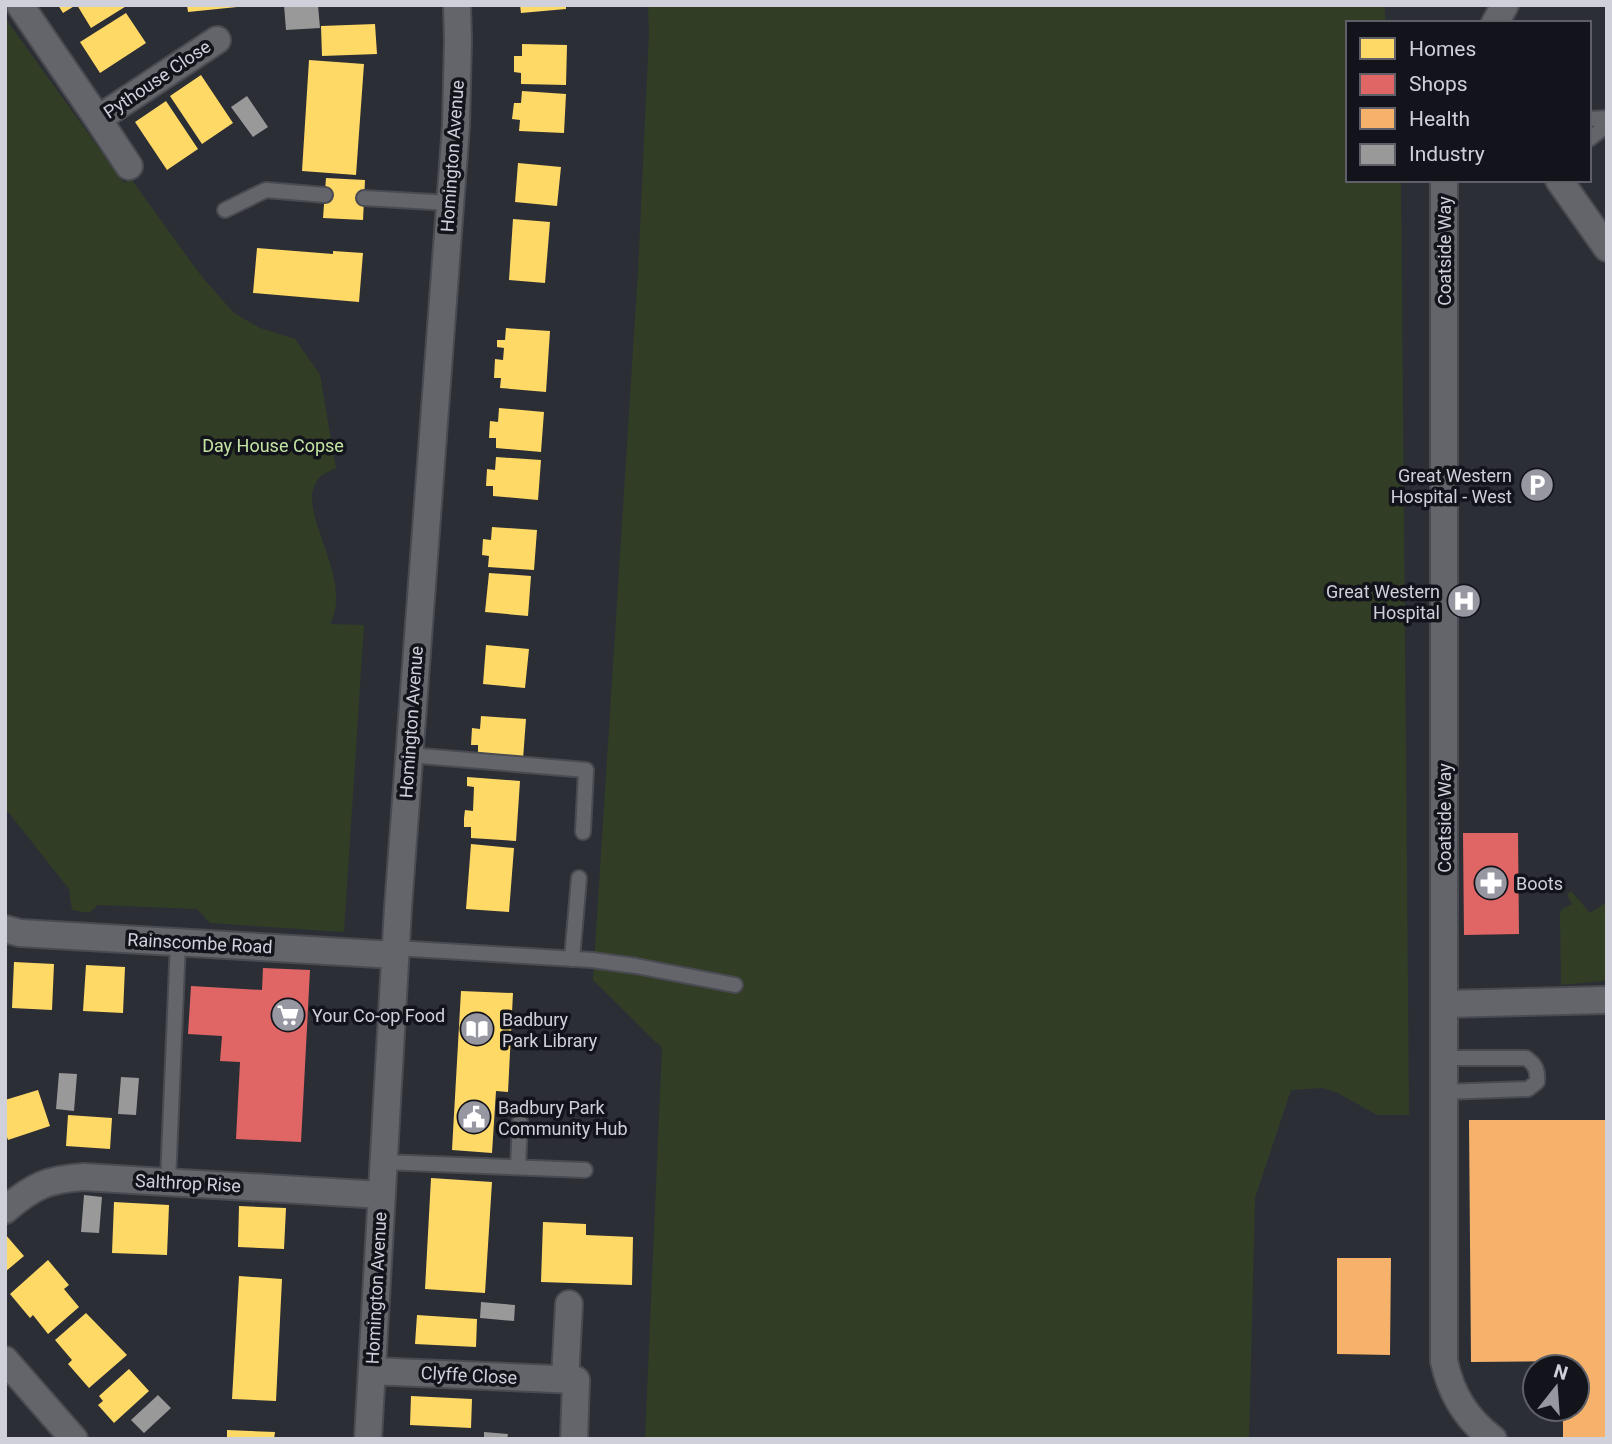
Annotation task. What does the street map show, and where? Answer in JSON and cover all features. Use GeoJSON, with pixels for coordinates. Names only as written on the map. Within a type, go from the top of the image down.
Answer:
{"type":"FeatureCollection","features":[{"type":"Feature","properties":{"kind":"street","name":"Pythouse Close"},"geometry":{"type":"LineString","coordinates":[[20,5],[129,166]]}},
{"type":"Feature","properties":{"kind":"street","name":"Homington Avenue"},"geometry":{"type":"LineString","coordinates":[[368,1439],[395,952],[458,83],[457,5]]}},
{"type":"Feature","properties":{"kind":"street"},"geometry":{"type":"LineString","coordinates":[[1496,21],[1505,5]]}},
{"type":"Feature","properties":{"kind":"street","name":"Pythouse Close"},"geometry":{"type":"LineString","coordinates":[[98,119],[217,40]]}},
{"type":"Feature","properties":{"kind":"street","name":"Coatside Way"},"geometry":{"type":"LineString","coordinates":[[1444,182],[1444,1361],[1456,1397],[1467,1414],[1493,1439]]}},
{"type":"Feature","properties":{"kind":"street"},"geometry":{"type":"LineString","coordinates":[[1560,182],[1607,248]]}},
{"type":"Feature","properties":{"kind":"street","name":"Rainscombe Road"},"geometry":{"type":"LineString","coordinates":[[5,929],[20,933],[395,952]]}},
{"type":"Feature","properties":{"kind":"street"},"geometry":{"type":"LineString","coordinates":[[1444,1004],[1607,1000]]}},
{"type":"Feature","properties":{"kind":"street","name":"Salthrop Rise"},"geometry":{"type":"LineString","coordinates":[[5,1210],[24,1193],[45,1182],[84,1177],[381,1195]]}},
{"type":"Feature","properties":{"kind":"street"},"geometry":{"type":"LineString","coordinates":[[569,1304],[565,1380],[576,1380],[574,1439]]}},
{"type":"Feature","properties":{"kind":"street"},"geometry":{"type":"LineString","coordinates":[[5,1360],[74,1439]]}},
{"type":"Feature","properties":{"kind":"street","name":"Clyffe Close"},"geometry":{"type":"LineString","coordinates":[[372,1371],[565,1380]]}},
{"type":"Feature","properties":{"kind":"lane"},"geometry":{"type":"LineString","coordinates":[[1591,138],[1601,130],[1607,119]]}},
{"type":"Feature","properties":{"kind":"lane"},"geometry":{"type":"LineString","coordinates":[[225,211],[266,190],[325,195]]}},
{"type":"Feature","properties":{"kind":"lane"},"geometry":{"type":"LineString","coordinates":[[364,198],[450,203]]}},
{"type":"Feature","properties":{"kind":"lane"},"geometry":{"type":"LineString","coordinates":[[409,755],[586,770],[583,832]]}},
{"type":"Feature","properties":{"kind":"lane"},"geometry":{"type":"LineString","coordinates":[[572,959],[579,878]]}},
{"type":"Feature","properties":{"kind":"lane"},"geometry":{"type":"LineString","coordinates":[[167,1181],[178,942]]}},
{"type":"Feature","properties":{"kind":"lane"},"geometry":{"type":"LineString","coordinates":[[395,952],[572,959],[636,966],[736,985]]}},
{"type":"Feature","properties":{"kind":"lane"},"geometry":{"type":"LineString","coordinates":[[1443,1092],[1528,1089],[1537,1082],[1538,1075],[1536,1067],[1526,1058],[1444,1058]]}},
{"type":"Feature","properties":{"kind":"lane"},"geometry":{"type":"LineString","coordinates":[[518,1167],[520,1122]]}},
{"type":"Feature","properties":{"kind":"lane"},"geometry":{"type":"LineString","coordinates":[[383,1162],[585,1170]]}},
{"type":"Feature","properties":{"kind":"green space"},"geometry":{"type":"Polygon","coordinates":[[[648,5],[1384,5],[1386,21],[1346,21],[1346,182],[1401,182],[1409,1115],[1377,1115],[1338,1093],[1323,1088],[1291,1090],[1255,1198],[1249,1439],[645,1439],[662,1048],[593,980],[638,272],[648,5]]]}},
{"type":"Feature","properties":{"kind":"green space","name":"Day House Copse"},"geometry":{"type":"Polygon","coordinates":[[[5,18],[124,183],[131,179],[202,277],[234,313],[260,328],[295,339],[320,375],[336,468],[321,476],[313,489],[317,523],[335,584],[336,605],[330,624],[364,625],[344,932],[210,923],[197,909],[98,905],[89,913],[72,910],[69,889],[5,808],[5,18]]]}},
{"type":"Feature","properties":{"kind":"green space"},"geometry":{"type":"Polygon","coordinates":[[[1571,891],[1590,913],[1607,902],[1607,979],[1602,981],[1561,985],[1560,913],[1572,904],[1567,894],[1571,891]]]}},
{"type":"Feature","properties":{"kind":"building: Homes"},"geometry":{"type":"Polygon","coordinates":[[[58,5],[76,5],[63,13],[58,5]]]}},
{"type":"Feature","properties":{"kind":"building: Homes"},"geometry":{"type":"Polygon","coordinates":[[[77,5],[128,5],[91,28],[77,5]]]}},
{"type":"Feature","properties":{"kind":"building: Homes"},"geometry":{"type":"Polygon","coordinates":[[[187,5],[237,5],[237,7],[188,12],[187,5]]]}},
{"type":"Feature","properties":{"kind":"building: Homes"},"geometry":{"type":"Polygon","coordinates":[[[520,5],[566,5],[566,9],[521,13],[520,5]]]}},
{"type":"Feature","properties":{"kind":"building: Homes"},"geometry":{"type":"Polygon","coordinates":[[[126,13],[146,43],[100,73],[80,42],[126,13]]]}},
{"type":"Feature","properties":{"kind":"building: Homes"},"geometry":{"type":"Polygon","coordinates":[[[375,24],[377,54],[322,56],[321,26],[375,24]]]}},
{"type":"Feature","properties":{"kind":"building: Homes"},"geometry":{"type":"Polygon","coordinates":[[[522,44],[567,45],[566,85],[521,84],[521,73],[514,72],[514,56],[522,56],[522,44]]]}},
{"type":"Feature","properties":{"kind":"building: Homes"},"geometry":{"type":"Polygon","coordinates":[[[309,60],[364,64],[356,175],[302,171],[309,60]]]}},
{"type":"Feature","properties":{"kind":"building: Homes"},"geometry":{"type":"Polygon","coordinates":[[[201,75],[233,123],[202,144],[170,96],[201,75]]]}},
{"type":"Feature","properties":{"kind":"building: Homes"},"geometry":{"type":"Polygon","coordinates":[[[522,91],[566,94],[564,133],[519,131],[520,120],[512,119],[514,103],[521,103],[522,91]]]}},
{"type":"Feature","properties":{"kind":"building: Homes"},"geometry":{"type":"Polygon","coordinates":[[[166,101],[198,149],[167,170],[135,122],[166,101]]]}},
{"type":"Feature","properties":{"kind":"building: Homes"},"geometry":{"type":"Polygon","coordinates":[[[518,163],[561,167],[557,206],[515,202],[518,163]]]}},
{"type":"Feature","properties":{"kind":"building: Homes"},"geometry":{"type":"Polygon","coordinates":[[[326,178],[365,180],[363,220],[323,218],[326,178]]]}},
{"type":"Feature","properties":{"kind":"building: Homes"},"geometry":{"type":"Polygon","coordinates":[[[513,219],[550,222],[545,283],[509,280],[513,219]]]}},
{"type":"Feature","properties":{"kind":"building: Homes"},"geometry":{"type":"Polygon","coordinates":[[[257,248],[333,254],[333,251],[363,253],[359,302],[253,293],[257,248]]]}},
{"type":"Feature","properties":{"kind":"building: Homes"},"geometry":{"type":"Polygon","coordinates":[[[506,328],[550,331],[546,392],[500,388],[501,378],[494,378],[495,359],[503,360],[504,348],[497,347],[497,340],[505,340],[506,328]]]}},
{"type":"Feature","properties":{"kind":"building: Homes"},"geometry":{"type":"Polygon","coordinates":[[[499,408],[544,412],[541,452],[496,448],[496,438],[489,438],[490,421],[498,422],[499,408]]]}},
{"type":"Feature","properties":{"kind":"building: Homes"},"geometry":{"type":"Polygon","coordinates":[[[496,457],[541,460],[538,500],[493,496],[493,486],[486,486],[487,469],[495,470],[496,457]]]}},
{"type":"Feature","properties":{"kind":"building: Homes"},"geometry":{"type":"Polygon","coordinates":[[[492,527],[537,530],[534,570],[488,567],[489,556],[482,555],[483,539],[491,540],[492,527]]]}},
{"type":"Feature","properties":{"kind":"building: Homes"},"geometry":{"type":"Polygon","coordinates":[[[489,573],[531,576],[528,616],[485,612],[489,573]]]}},
{"type":"Feature","properties":{"kind":"building: Homes"},"geometry":{"type":"Polygon","coordinates":[[[486,645],[529,649],[525,688],[483,684],[486,645]]]}},
{"type":"Feature","properties":{"kind":"building: Homes"},"geometry":{"type":"Polygon","coordinates":[[[481,716],[526,719],[523,759],[478,756],[478,745],[471,745],[472,728],[480,729],[481,716]]]}},
{"type":"Feature","properties":{"kind":"building: Homes"},"geometry":{"type":"Polygon","coordinates":[[[467,777],[520,781],[516,841],[471,838],[471,827],[464,827],[464,818],[465,810],[473,811],[474,787],[467,786],[467,777]]]}},
{"type":"Feature","properties":{"kind":"building: Homes"},"geometry":{"type":"Polygon","coordinates":[[[471,844],[514,848],[509,912],[466,909],[471,844]]]}},
{"type":"Feature","properties":{"kind":"building: Homes"},"geometry":{"type":"Polygon","coordinates":[[[14,962],[54,964],[52,1010],[12,1008],[14,962]]]}},
{"type":"Feature","properties":{"kind":"building: Homes"},"geometry":{"type":"Polygon","coordinates":[[[86,965],[125,967],[123,1013],[83,1011],[86,965]]]}},
{"type":"Feature","properties":{"kind":"building: Homes"},"geometry":{"type":"Polygon","coordinates":[[[461,991],[513,993],[508,1092],[496,1091],[492,1153],[452,1150],[461,991]]]}},
{"type":"Feature","properties":{"kind":"building: Homes"},"geometry":{"type":"Polygon","coordinates":[[[38,1090],[50,1126],[8,1140],[5,1131],[5,1100],[38,1090]]]}},
{"type":"Feature","properties":{"kind":"building: Homes"},"geometry":{"type":"Polygon","coordinates":[[[68,1115],[112,1118],[110,1149],[66,1146],[68,1115]]]}},
{"type":"Feature","properties":{"kind":"building: Homes"},"geometry":{"type":"Polygon","coordinates":[[[431,1178],[492,1182],[485,1293],[425,1289],[431,1178]]]}},
{"type":"Feature","properties":{"kind":"building: Homes"},"geometry":{"type":"Polygon","coordinates":[[[114,1202],[169,1205],[167,1255],[112,1253],[114,1202]]]}},
{"type":"Feature","properties":{"kind":"building: Homes"},"geometry":{"type":"Polygon","coordinates":[[[239,1206],[286,1208],[284,1249],[238,1247],[239,1206]]]}},
{"type":"Feature","properties":{"kind":"building: Homes"},"geometry":{"type":"Polygon","coordinates":[[[543,1222],[586,1224],[586,1235],[633,1237],[632,1285],[541,1282],[543,1222]]]}},
{"type":"Feature","properties":{"kind":"building: Homes"},"geometry":{"type":"Polygon","coordinates":[[[5,1234],[24,1256],[5,1272],[5,1234]]]}},
{"type":"Feature","properties":{"kind":"building: Homes"},"geometry":{"type":"Polygon","coordinates":[[[48,1260],[69,1285],[64,1289],[79,1307],[48,1334],[33,1315],[30,1318],[10,1294],[48,1260]]]}},
{"type":"Feature","properties":{"kind":"building: Homes"},"geometry":{"type":"Polygon","coordinates":[[[239,1276],[282,1279],[276,1401],[232,1399],[239,1276]]]}},
{"type":"Feature","properties":{"kind":"building: Homes"},"geometry":{"type":"Polygon","coordinates":[[[86,1313],[127,1355],[89,1388],[68,1364],[72,1360],[55,1340],[86,1313]]]}},
{"type":"Feature","properties":{"kind":"building: Homes"},"geometry":{"type":"Polygon","coordinates":[[[417,1315],[477,1319],[476,1347],[415,1344],[417,1315]]]}},
{"type":"Feature","properties":{"kind":"building: Homes"},"geometry":{"type":"Polygon","coordinates":[[[129,1369],[149,1391],[114,1423],[98,1405],[103,1401],[99,1396],[129,1369]]]}},
{"type":"Feature","properties":{"kind":"building: Homes"},"geometry":{"type":"Polygon","coordinates":[[[411,1396],[472,1399],[471,1428],[410,1425],[411,1396]]]}},
{"type":"Feature","properties":{"kind":"building: Homes"},"geometry":{"type":"Polygon","coordinates":[[[227,1430],[275,1432],[274,1439],[227,1439],[227,1430]]]}},
{"type":"Feature","properties":{"kind":"building: Shops","name":"Boots"},"geometry":{"type":"Polygon","coordinates":[[[1463,833],[1518,833],[1519,934],[1464,935],[1463,833]]]}},
{"type":"Feature","properties":{"kind":"building: Shops"},"geometry":{"type":"Polygon","coordinates":[[[263,968],[310,970],[301,1142],[236,1139],[240,1062],[220,1061],[222,1036],[188,1034],[191,986],[262,990],[263,968]]]}},
{"type":"Feature","properties":{"kind":"building: Health"},"geometry":{"type":"Polygon","coordinates":[[[1469,1120],[1607,1120],[1607,1439],[1563,1439],[1563,1423],[1591,1423],[1591,1353],[1521,1353],[1521,1361],[1471,1362],[1469,1120]]]}},
{"type":"Feature","properties":{"kind":"building: Health"},"geometry":{"type":"Polygon","coordinates":[[[1337,1258],[1391,1258],[1390,1355],[1337,1354],[1337,1258]]]}},
{"type":"Feature","properties":{"kind":"building: Industry"},"geometry":{"type":"Polygon","coordinates":[[[284,5],[318,5],[320,28],[286,30],[284,5]]]}},
{"type":"Feature","properties":{"kind":"building: Industry"},"geometry":{"type":"Polygon","coordinates":[[[247,96],[268,127],[253,137],[231,107],[247,96]]]}},
{"type":"Feature","properties":{"kind":"building: Industry"},"geometry":{"type":"Polygon","coordinates":[[[59,1073],[77,1074],[74,1111],[56,1109],[59,1073]]]}},
{"type":"Feature","properties":{"kind":"building: Industry"},"geometry":{"type":"Polygon","coordinates":[[[121,1077],[139,1078],[136,1115],[118,1114],[121,1077]]]}},
{"type":"Feature","properties":{"kind":"building: Industry"},"geometry":{"type":"Polygon","coordinates":[[[84,1195],[102,1197],[99,1233],[81,1232],[84,1195]]]}},
{"type":"Feature","properties":{"kind":"building: Industry"},"geometry":{"type":"Polygon","coordinates":[[[481,1302],[515,1305],[514,1321],[480,1318],[481,1302]]]}},
{"type":"Feature","properties":{"kind":"building: Industry"},"geometry":{"type":"Polygon","coordinates":[[[158,1395],[171,1408],[144,1433],[131,1420],[158,1395]]]}},
{"type":"Feature","properties":{"kind":"building: Industry"},"geometry":{"type":"Polygon","coordinates":[[[484,1432],[508,1434],[507,1439],[484,1439],[484,1432]]]}},
{"type":"Feature","properties":{"kind":"place","name":"Great Western Hospital - West"},"geometry":{"type":"Point","coordinates":[1537,485]}},
{"type":"Feature","properties":{"kind":"place","name":"Great Western Hospital"},"geometry":{"type":"Point","coordinates":[1464,601]}},
{"type":"Feature","properties":{"kind":"place","name":"Boots"},"geometry":{"type":"Point","coordinates":[1491,883]}},
{"type":"Feature","properties":{"kind":"place","name":"Your Co-op Food"},"geometry":{"type":"Point","coordinates":[288,1015]}},
{"type":"Feature","properties":{"kind":"place","name":"Badbury Park Library"},"geometry":{"type":"Point","coordinates":[477,1029]}},
{"type":"Feature","properties":{"kind":"place","name":"Badbury Park Community Hub"},"geometry":{"type":"Point","coordinates":[474,1117]}}]}
